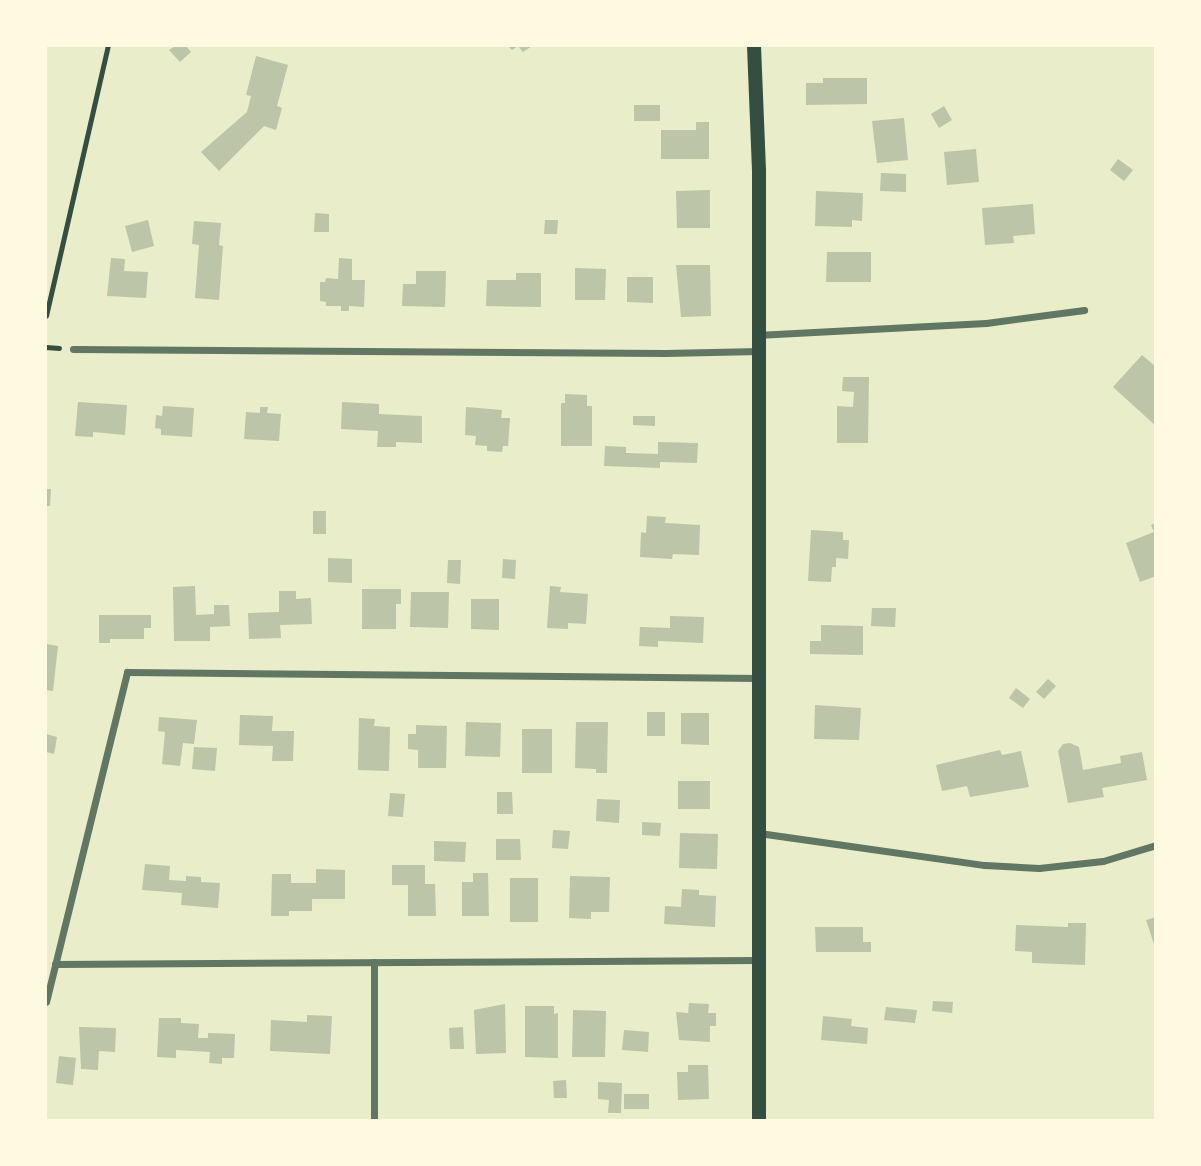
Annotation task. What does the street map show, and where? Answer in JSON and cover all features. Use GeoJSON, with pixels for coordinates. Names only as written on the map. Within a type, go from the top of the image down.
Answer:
{"type":"FeatureCollection","features":[{"type":"Feature","properties":{"kind":"main road"},"geometry":{"type":"LineString","coordinates":[[754,46],[759,170],[760,1121]]}},
{"type":"Feature","properties":{"kind":"street"},"geometry":{"type":"LineString","coordinates":[[759,335],[986,323],[1084,310]]}},
{"type":"Feature","properties":{"kind":"street"},"geometry":{"type":"LineString","coordinates":[[74,349],[665,354],[759,351]]}},
{"type":"Feature","properties":{"kind":"street"},"geometry":{"type":"LineString","coordinates":[[46,1002],[127,672],[759,678]]}},
{"type":"Feature","properties":{"kind":"street"},"geometry":{"type":"LineString","coordinates":[[759,833],[985,865],[1039,868],[1103,861],[1156,845]]}},
{"type":"Feature","properties":{"kind":"street"},"geometry":{"type":"LineString","coordinates":[[55,964],[759,960]]}},
{"type":"Feature","properties":{"kind":"street"},"geometry":{"type":"LineString","coordinates":[[374,962],[374,1121]]}},
{"type":"Feature","properties":{"kind":"path"},"geometry":{"type":"LineString","coordinates":[[46,316],[108,46]]}},
{"type":"Feature","properties":{"kind":"building"},"geometry":{"type":"Polygon","coordinates":[[[175,46],[186,46],[191,52],[180,62],[169,50],[175,46]]]}},
{"type":"Feature","properties":{"kind":"building"},"geometry":{"type":"Polygon","coordinates":[[[518,46],[532,46],[523,52],[518,46]]]}},
{"type":"Feature","properties":{"kind":"building"},"geometry":{"type":"Polygon","coordinates":[[[256,56],[288,65],[277,106],[282,108],[276,130],[264,126],[219,171],[201,152],[247,112],[251,96],[246,95],[256,56]]]}},
{"type":"Feature","properties":{"kind":"building"},"geometry":{"type":"Polygon","coordinates":[[[823,78],[867,78],[867,104],[806,105],[806,83],[823,83],[823,78]]]}},
{"type":"Feature","properties":{"kind":"building"},"geometry":{"type":"Polygon","coordinates":[[[634,105],[660,105],[660,121],[634,121],[634,105]]]}},
{"type":"Feature","properties":{"kind":"building"},"geometry":{"type":"Polygon","coordinates":[[[944,106],[952,120],[939,128],[931,114],[944,106]]]}},
{"type":"Feature","properties":{"kind":"building"},"geometry":{"type":"Polygon","coordinates":[[[904,118],[908,160],[877,163],[872,121],[904,118]]]}},
{"type":"Feature","properties":{"kind":"building"},"geometry":{"type":"Polygon","coordinates":[[[696,122],[709,122],[709,159],[661,159],[661,130],[696,130],[696,122]]]}},
{"type":"Feature","properties":{"kind":"building"},"geometry":{"type":"Polygon","coordinates":[[[976,149],[979,182],[947,185],[944,152],[976,149]]]}},
{"type":"Feature","properties":{"kind":"building"},"geometry":{"type":"Polygon","coordinates":[[[1118,159],[1133,170],[1124,181],[1110,170],[1118,159]]]}},
{"type":"Feature","properties":{"kind":"building"},"geometry":{"type":"Polygon","coordinates":[[[881,173],[906,174],[906,192],[880,191],[881,173]]]}},
{"type":"Feature","properties":{"kind":"building"},"geometry":{"type":"Polygon","coordinates":[[[710,190],[710,228],[677,228],[676,191],[710,190]]]}},
{"type":"Feature","properties":{"kind":"building"},"geometry":{"type":"Polygon","coordinates":[[[816,191],[863,193],[862,221],[852,220],[852,227],[815,226],[816,191]]]}},
{"type":"Feature","properties":{"kind":"building"},"geometry":{"type":"Polygon","coordinates":[[[1033,204],[1035,234],[1013,236],[1014,243],[985,245],[982,208],[1033,204]]]}},
{"type":"Feature","properties":{"kind":"building"},"geometry":{"type":"Polygon","coordinates":[[[315,213],[329,214],[329,232],[314,232],[315,213]]]}},
{"type":"Feature","properties":{"kind":"building"},"geometry":{"type":"Polygon","coordinates":[[[148,220],[154,246],[132,252],[125,226],[148,220]]]}},
{"type":"Feature","properties":{"kind":"building"},"geometry":{"type":"Polygon","coordinates":[[[545,220],[558,220],[557,234],[544,234],[545,220]]]}},
{"type":"Feature","properties":{"kind":"building"},"geometry":{"type":"Polygon","coordinates":[[[194,221],[221,223],[219,245],[223,246],[219,300],[195,298],[199,245],[192,244],[194,221]]]}},
{"type":"Feature","properties":{"kind":"building"},"geometry":{"type":"Polygon","coordinates":[[[827,252],[871,252],[871,282],[826,282],[827,252]]]}},
{"type":"Feature","properties":{"kind":"building"},"geometry":{"type":"Polygon","coordinates":[[[111,258],[125,259],[124,271],[148,272],[146,298],[107,296],[111,258]]]}},
{"type":"Feature","properties":{"kind":"building"},"geometry":{"type":"Polygon","coordinates":[[[339,258],[352,259],[352,280],[365,280],[364,307],[349,306],[349,311],[341,311],[341,306],[326,306],[326,302],[320,301],[320,282],[325,282],[326,278],[338,279],[339,258]]]}},
{"type":"Feature","properties":{"kind":"building"},"geometry":{"type":"Polygon","coordinates":[[[676,265],[710,265],[711,316],[681,317],[676,265]]]}},
{"type":"Feature","properties":{"kind":"building"},"geometry":{"type":"Polygon","coordinates":[[[575,268],[606,269],[605,300],[575,300],[575,268]]]}},
{"type":"Feature","properties":{"kind":"building"},"geometry":{"type":"Polygon","coordinates":[[[416,271],[446,271],[445,307],[402,306],[403,284],[416,284],[416,271]]]}},
{"type":"Feature","properties":{"kind":"building"},"geometry":{"type":"Polygon","coordinates":[[[516,273],[541,273],[541,307],[486,306],[487,280],[516,280],[516,273]]]}},
{"type":"Feature","properties":{"kind":"building"},"geometry":{"type":"Polygon","coordinates":[[[627,277],[653,277],[653,303],[627,302],[627,277]]]}},
{"type":"Feature","properties":{"kind":"building"},"geometry":{"type":"Polygon","coordinates":[[[1142,355],[1156,367],[1156,426],[1113,387],[1142,355]]]}},
{"type":"Feature","properties":{"kind":"building"},"geometry":{"type":"Polygon","coordinates":[[[843,377],[869,377],[868,443],[837,443],[837,406],[853,407],[854,392],[842,391],[843,377]]]}},
{"type":"Feature","properties":{"kind":"building"},"geometry":{"type":"Polygon","coordinates":[[[565,394],[587,395],[587,406],[592,406],[592,446],[561,446],[561,403],[565,403],[565,394]]]}},
{"type":"Feature","properties":{"kind":"building"},"geometry":{"type":"Polygon","coordinates":[[[78,402],[127,405],[125,435],[93,432],[93,437],[75,436],[78,402]]]}},
{"type":"Feature","properties":{"kind":"building"},"geometry":{"type":"Polygon","coordinates":[[[342,402],[379,404],[379,414],[422,416],[422,443],[396,442],[396,447],[377,447],[378,431],[341,429],[342,402]]]}},
{"type":"Feature","properties":{"kind":"building"},"geometry":{"type":"Polygon","coordinates":[[[163,406],[194,408],[192,437],[161,435],[161,429],[155,428],[156,415],[162,416],[163,406]]]}},
{"type":"Feature","properties":{"kind":"building"},"geometry":{"type":"Polygon","coordinates":[[[260,407],[268,407],[267,413],[281,414],[279,441],[244,439],[246,412],[260,413],[260,407]]]}},
{"type":"Feature","properties":{"kind":"building"},"geometry":{"type":"Polygon","coordinates":[[[466,407],[502,410],[501,418],[510,418],[508,446],[503,446],[502,452],[487,451],[487,446],[475,445],[476,436],[465,435],[466,407]]]}},
{"type":"Feature","properties":{"kind":"building"},"geometry":{"type":"Polygon","coordinates":[[[633,416],[655,416],[655,426],[633,425],[633,416]]]}},
{"type":"Feature","properties":{"kind":"building"},"geometry":{"type":"Polygon","coordinates":[[[658,442],[698,443],[697,463],[660,462],[660,468],[604,466],[605,446],[626,447],[626,453],[658,454],[658,442]]]}},
{"type":"Feature","properties":{"kind":"building"},"geometry":{"type":"Polygon","coordinates":[[[46,489],[51,489],[50,506],[46,506],[46,489]]]}},
{"type":"Feature","properties":{"kind":"building"},"geometry":{"type":"Polygon","coordinates":[[[313,511],[326,511],[326,534],[313,534],[313,511]]]}},
{"type":"Feature","properties":{"kind":"building"},"geometry":{"type":"Polygon","coordinates":[[[647,516],[666,517],[665,523],[700,525],[699,555],[673,554],[672,559],[640,557],[641,532],[646,533],[647,516]]]}},
{"type":"Feature","properties":{"kind":"building"},"geometry":{"type":"Polygon","coordinates":[[[1156,523],[1156,576],[1140,582],[1126,543],[1154,532],[1151,525],[1156,523]]]}},
{"type":"Feature","properties":{"kind":"building"},"geometry":{"type":"Polygon","coordinates":[[[811,530],[843,532],[843,540],[849,540],[848,559],[836,558],[831,582],[808,581],[811,530]]]}},
{"type":"Feature","properties":{"kind":"building"},"geometry":{"type":"Polygon","coordinates":[[[328,558],[352,559],[352,583],[328,582],[328,558]]]}},
{"type":"Feature","properties":{"kind":"building"},"geometry":{"type":"Polygon","coordinates":[[[503,559],[516,560],[515,579],[502,578],[503,559]]]}},
{"type":"Feature","properties":{"kind":"building"},"geometry":{"type":"Polygon","coordinates":[[[448,560],[461,560],[460,584],[447,583],[448,560]]]}},
{"type":"Feature","properties":{"kind":"building"},"geometry":{"type":"Polygon","coordinates":[[[195,586],[196,615],[214,614],[214,605],[229,605],[230,626],[210,627],[210,641],[174,641],[173,587],[195,586]]]}},
{"type":"Feature","properties":{"kind":"building"},"geometry":{"type":"Polygon","coordinates":[[[550,586],[561,587],[560,592],[588,594],[586,624],[568,623],[568,629],[547,628],[550,586]]]}},
{"type":"Feature","properties":{"kind":"building"},"geometry":{"type":"Polygon","coordinates":[[[362,589],[401,589],[401,604],[396,604],[396,629],[362,629],[362,589]]]}},
{"type":"Feature","properties":{"kind":"building"},"geometry":{"type":"Polygon","coordinates":[[[279,591],[296,591],[296,599],[311,598],[312,624],[280,625],[281,638],[249,639],[248,613],[279,612],[279,591]]]}},
{"type":"Feature","properties":{"kind":"building"},"geometry":{"type":"Polygon","coordinates":[[[411,592],[449,592],[448,628],[410,627],[411,592]]]}},
{"type":"Feature","properties":{"kind":"building"},"geometry":{"type":"Polygon","coordinates":[[[471,599],[499,599],[499,630],[471,629],[471,599]]]}},
{"type":"Feature","properties":{"kind":"building"},"geometry":{"type":"Polygon","coordinates":[[[872,608],[896,608],[895,627],[871,626],[872,608]]]}},
{"type":"Feature","properties":{"kind":"building"},"geometry":{"type":"Polygon","coordinates":[[[99,615],[151,615],[151,628],[144,628],[144,639],[110,639],[110,643],[99,643],[99,615]]]}},
{"type":"Feature","properties":{"kind":"building"},"geometry":{"type":"Polygon","coordinates":[[[670,616],[704,617],[703,643],[658,641],[658,647],[639,646],[640,627],[670,628],[670,616]]]}},
{"type":"Feature","properties":{"kind":"building"},"geometry":{"type":"Polygon","coordinates":[[[821,625],[863,626],[863,655],[810,654],[810,641],[821,641],[821,625]]]}},
{"type":"Feature","properties":{"kind":"building"},"geometry":{"type":"Polygon","coordinates":[[[46,644],[58,646],[53,691],[46,690],[46,644]]]}},
{"type":"Feature","properties":{"kind":"building"},"geometry":{"type":"Polygon","coordinates":[[[1048,679],[1056,686],[1044,699],[1036,692],[1048,679]]]}},
{"type":"Feature","properties":{"kind":"building"},"geometry":{"type":"Polygon","coordinates":[[[1016,688],[1030,699],[1023,708],[1009,698],[1016,688]]]}},
{"type":"Feature","properties":{"kind":"building"},"geometry":{"type":"Polygon","coordinates":[[[815,705],[861,708],[859,740],[814,739],[815,705]]]}},
{"type":"Feature","properties":{"kind":"building"},"geometry":{"type":"Polygon","coordinates":[[[647,712],[665,712],[665,736],[647,736],[647,712]]]}},
{"type":"Feature","properties":{"kind":"building"},"geometry":{"type":"Polygon","coordinates":[[[681,713],[709,713],[709,745],[681,744],[681,713]]]}},
{"type":"Feature","properties":{"kind":"building"},"geometry":{"type":"Polygon","coordinates":[[[240,715],[273,716],[272,731],[294,731],[293,761],[272,761],[273,746],[239,745],[240,715]]]}},
{"type":"Feature","properties":{"kind":"building"},"geometry":{"type":"Polygon","coordinates":[[[159,717],[197,720],[194,744],[183,743],[180,766],[162,764],[165,732],[158,731],[159,717]]]}},
{"type":"Feature","properties":{"kind":"building"},"geometry":{"type":"Polygon","coordinates":[[[359,718],[375,719],[374,726],[390,727],[389,771],[358,770],[359,718]]]}},
{"type":"Feature","properties":{"kind":"building"},"geometry":{"type":"Polygon","coordinates":[[[466,722],[501,723],[500,757],[465,756],[466,722]]]}},
{"type":"Feature","properties":{"kind":"building"},"geometry":{"type":"Polygon","coordinates":[[[576,722],[608,722],[607,773],[596,773],[596,769],[575,768],[576,722]]]}},
{"type":"Feature","properties":{"kind":"building"},"geometry":{"type":"Polygon","coordinates":[[[416,725],[447,726],[446,768],[418,768],[418,750],[408,749],[408,734],[416,734],[416,725]]]}},
{"type":"Feature","properties":{"kind":"building"},"geometry":{"type":"Polygon","coordinates":[[[522,729],[552,729],[552,773],[522,773],[522,729]]]}},
{"type":"Feature","properties":{"kind":"building"},"geometry":{"type":"Polygon","coordinates":[[[46,734],[57,737],[54,754],[46,752],[46,734]]]}},
{"type":"Feature","properties":{"kind":"building"},"geometry":{"type":"Polygon","coordinates":[[[1070,743],[1079,747],[1083,770],[1121,763],[1120,756],[1142,752],[1147,780],[1102,788],[1104,797],[1068,803],[1058,751],[1063,744],[1070,743]]]}},
{"type":"Feature","properties":{"kind":"building"},"geometry":{"type":"Polygon","coordinates":[[[194,747],[217,748],[215,771],[192,769],[194,747]]]}},
{"type":"Feature","properties":{"kind":"building"},"geometry":{"type":"Polygon","coordinates":[[[1000,750],[1002,755],[1021,751],[1029,787],[970,797],[967,786],[942,791],[936,765],[1000,750]]]}},
{"type":"Feature","properties":{"kind":"building"},"geometry":{"type":"Polygon","coordinates":[[[678,781],[710,781],[710,809],[678,809],[678,781]]]}},
{"type":"Feature","properties":{"kind":"building"},"geometry":{"type":"Polygon","coordinates":[[[497,792],[512,792],[513,814],[497,814],[497,792]]]}},
{"type":"Feature","properties":{"kind":"building"},"geometry":{"type":"Polygon","coordinates":[[[390,793],[405,794],[403,817],[388,816],[390,793]]]}},
{"type":"Feature","properties":{"kind":"building"},"geometry":{"type":"Polygon","coordinates":[[[597,799],[620,800],[619,823],[596,821],[597,799]]]}},
{"type":"Feature","properties":{"kind":"building"},"geometry":{"type":"Polygon","coordinates":[[[642,822],[661,823],[660,836],[642,835],[642,822]]]}},
{"type":"Feature","properties":{"kind":"building"},"geometry":{"type":"Polygon","coordinates":[[[553,830],[570,831],[568,849],[552,848],[553,830]]]}},
{"type":"Feature","properties":{"kind":"building"},"geometry":{"type":"Polygon","coordinates":[[[680,833],[718,834],[717,869],[679,868],[680,833]]]}},
{"type":"Feature","properties":{"kind":"building"},"geometry":{"type":"Polygon","coordinates":[[[496,839],[520,839],[521,860],[496,860],[496,839]]]}},
{"type":"Feature","properties":{"kind":"building"},"geometry":{"type":"Polygon","coordinates":[[[434,841],[466,842],[465,862],[434,861],[434,841]]]}},
{"type":"Feature","properties":{"kind":"building"},"geometry":{"type":"Polygon","coordinates":[[[145,864],[170,866],[169,880],[186,881],[186,876],[201,877],[201,882],[220,883],[218,908],[181,905],[182,893],[142,890],[145,864]]]}},
{"type":"Feature","properties":{"kind":"building"},"geometry":{"type":"Polygon","coordinates":[[[392,865],[425,865],[425,884],[435,884],[436,916],[408,916],[408,885],[392,885],[392,865]]]}},
{"type":"Feature","properties":{"kind":"building"},"geometry":{"type":"Polygon","coordinates":[[[316,869],[345,870],[345,899],[312,899],[312,911],[289,911],[289,916],[271,916],[272,874],[291,874],[291,883],[316,883],[316,869]]]}},
{"type":"Feature","properties":{"kind":"building"},"geometry":{"type":"Polygon","coordinates":[[[473,873],[488,873],[489,916],[462,916],[462,882],[473,882],[473,873]]]}},
{"type":"Feature","properties":{"kind":"building"},"geometry":{"type":"Polygon","coordinates":[[[570,876],[610,877],[609,912],[591,912],[591,919],[569,918],[570,876]]]}},
{"type":"Feature","properties":{"kind":"building"},"geometry":{"type":"Polygon","coordinates":[[[510,878],[538,878],[538,922],[510,922],[510,878]]]}},
{"type":"Feature","properties":{"kind":"building"},"geometry":{"type":"Polygon","coordinates":[[[682,889],[699,890],[699,895],[716,896],[715,927],[664,924],[665,906],[681,907],[682,889]]]}},
{"type":"Feature","properties":{"kind":"building"},"geometry":{"type":"Polygon","coordinates":[[[1156,917],[1156,947],[1155,947],[1146,920],[1156,917]]]}},
{"type":"Feature","properties":{"kind":"building"},"geometry":{"type":"Polygon","coordinates":[[[1068,923],[1086,923],[1085,965],[1032,963],[1032,952],[1015,951],[1016,925],[1068,927],[1068,923]]]}},
{"type":"Feature","properties":{"kind":"building"},"geometry":{"type":"Polygon","coordinates":[[[815,927],[863,927],[863,942],[871,942],[871,952],[816,952],[815,927]]]}},
{"type":"Feature","properties":{"kind":"building"},"geometry":{"type":"Polygon","coordinates":[[[933,1001],[953,1002],[952,1013],[932,1011],[933,1001]]]}},
{"type":"Feature","properties":{"kind":"building"},"geometry":{"type":"Polygon","coordinates":[[[689,1003],[709,1004],[708,1013],[716,1013],[716,1026],[710,1026],[710,1042],[679,1040],[676,1012],[688,1013],[689,1003]]]}},
{"type":"Feature","properties":{"kind":"building"},"geometry":{"type":"Polygon","coordinates":[[[505,1004],[506,1053],[476,1054],[474,1010],[505,1004]]]}},
{"type":"Feature","properties":{"kind":"building"},"geometry":{"type":"Polygon","coordinates":[[[525,1006],[554,1006],[554,1014],[558,1013],[558,1058],[525,1057],[525,1006]]]}},
{"type":"Feature","properties":{"kind":"building"},"geometry":{"type":"Polygon","coordinates":[[[886,1007],[917,1010],[915,1023],[884,1020],[886,1007]]]}},
{"type":"Feature","properties":{"kind":"building"},"geometry":{"type":"Polygon","coordinates":[[[573,1010],[606,1011],[605,1057],[572,1057],[573,1010]]]}},
{"type":"Feature","properties":{"kind":"building"},"geometry":{"type":"Polygon","coordinates":[[[307,1015],[332,1016],[330,1054],[270,1051],[271,1020],[307,1022],[307,1015]]]}},
{"type":"Feature","properties":{"kind":"building"},"geometry":{"type":"Polygon","coordinates":[[[823,1016],[852,1019],[851,1026],[868,1028],[867,1044],[821,1040],[823,1016]]]}},
{"type":"Feature","properties":{"kind":"building"},"geometry":{"type":"Polygon","coordinates":[[[159,1018],[181,1018],[181,1023],[199,1024],[198,1038],[208,1038],[208,1033],[235,1034],[234,1058],[222,1058],[222,1064],[209,1063],[210,1052],[176,1050],[176,1058],[157,1057],[159,1018]]]}},
{"type":"Feature","properties":{"kind":"building"},"geometry":{"type":"Polygon","coordinates":[[[79,1027],[116,1028],[115,1052],[99,1051],[98,1070],[81,1069],[79,1027]]]}},
{"type":"Feature","properties":{"kind":"building"},"geometry":{"type":"Polygon","coordinates":[[[463,1027],[464,1049],[450,1049],[449,1028],[463,1027]]]}},
{"type":"Feature","properties":{"kind":"building"},"geometry":{"type":"Polygon","coordinates":[[[624,1030],[649,1032],[648,1052],[622,1050],[624,1030]]]}},
{"type":"Feature","properties":{"kind":"building"},"geometry":{"type":"Polygon","coordinates":[[[59,1056],[76,1058],[73,1085],[56,1083],[59,1056]]]}},
{"type":"Feature","properties":{"kind":"building"},"geometry":{"type":"Polygon","coordinates":[[[688,1065],[708,1065],[709,1099],[678,1100],[677,1072],[688,1072],[688,1065]]]}},
{"type":"Feature","properties":{"kind":"building"},"geometry":{"type":"Polygon","coordinates":[[[566,1080],[567,1098],[554,1098],[553,1081],[566,1080]]]}},
{"type":"Feature","properties":{"kind":"building"},"geometry":{"type":"Polygon","coordinates":[[[598,1082],[622,1083],[621,1113],[608,1113],[609,1100],[598,1099],[598,1082]]]}},
{"type":"Feature","properties":{"kind":"building"},"geometry":{"type":"Polygon","coordinates":[[[624,1094],[649,1094],[649,1109],[624,1109],[624,1094]]]}}]}
